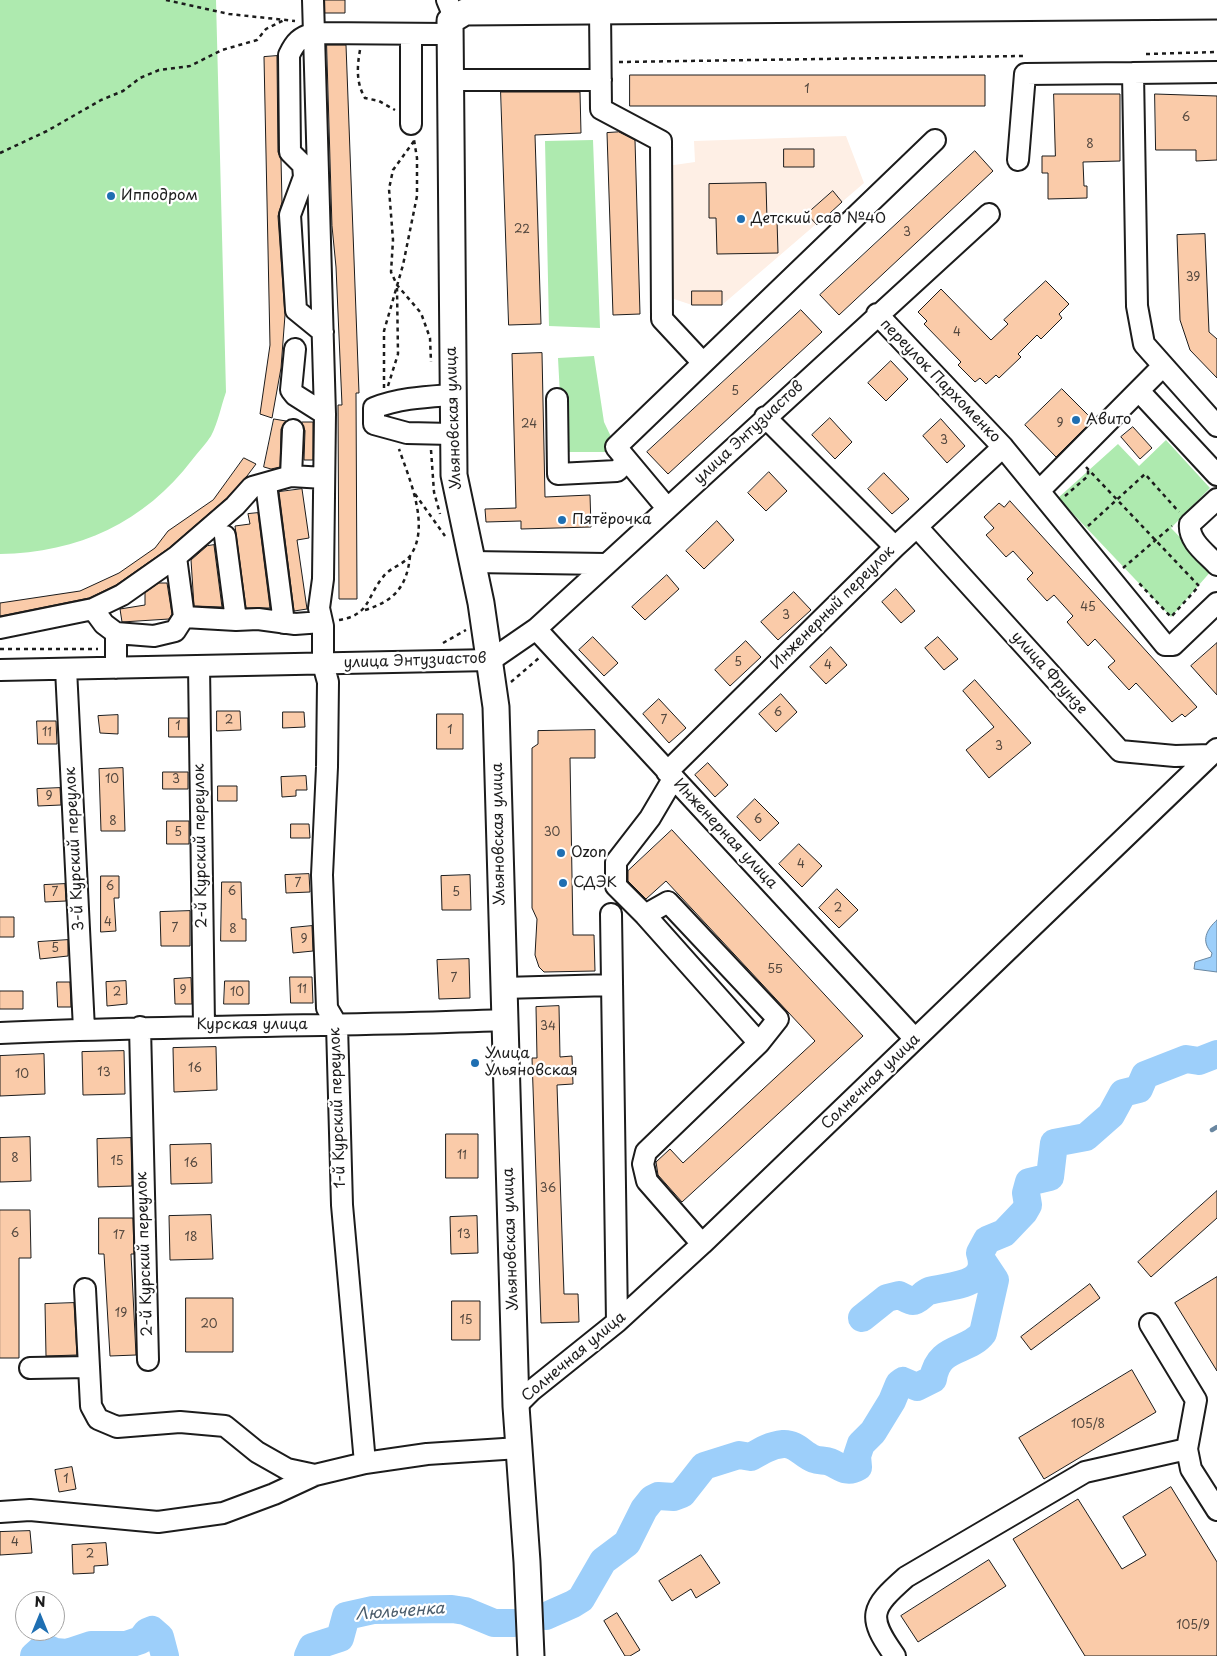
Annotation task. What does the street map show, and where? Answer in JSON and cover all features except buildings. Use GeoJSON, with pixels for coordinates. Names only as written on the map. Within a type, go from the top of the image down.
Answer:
{"type":"FeatureCollection","features":[{"type":"Feature","properties":{"kind":"main road"},"geometry":{"type":"LineString","coordinates":[[1118,3],[1118,11],[1125,18],[1217,18]]}},
{"type":"Feature","properties":{"kind":"main road"},"geometry":{"type":"LineString","coordinates":[[454,16],[733,4],[1118,3],[1217,6]]}},
{"type":"Feature","properties":{"kind":"main road","name":"Ульяновская улица"},"geometry":{"type":"LineString","coordinates":[[454,16],[450,80],[452,395],[442,434],[472,562],[490,660],[496,707],[516,1406],[531,1656]]}},
{"type":"Feature","properties":{"kind":"street","name":"1-й Курский переулок"},"geometry":{"type":"LineString","coordinates":[[313,0],[325,414],[323,579],[319,608],[322,622],[323,664],[328,682],[327,767],[322,876],[327,1008],[337,1025],[342,1205],[365,1463]]}},
{"type":"Feature","properties":{"kind":"street"},"geometry":{"type":"LineString","coordinates":[[600,10],[601,109],[661,141],[662,319],[703,364]]}},
{"type":"Feature","properties":{"kind":"street"},"geometry":{"type":"LineString","coordinates":[[323,332],[296,310],[290,216],[304,177],[303,165],[290,152],[289,55],[298,40],[314,28],[362,34],[411,34],[454,16]]}},
{"type":"Feature","properties":{"kind":"street"},"geometry":{"type":"LineString","coordinates":[[411,34],[413,132]]}},
{"type":"Feature","properties":{"kind":"street"},"geometry":{"type":"LineString","coordinates":[[450,80],[601,71]]}},
{"type":"Feature","properties":{"kind":"street"},"geometry":{"type":"LineString","coordinates":[[1018,160],[1025,74],[1217,72]]}},
{"type":"Feature","properties":{"kind":"street"},"geometry":{"type":"LineString","coordinates":[[1133,73],[1137,306],[1144,344],[1217,426]]}},
{"type":"Feature","properties":{"kind":"street"},"geometry":{"type":"LineString","coordinates":[[667,508],[616,447],[935,140]]}},
{"type":"Feature","properties":{"kind":"street","name":"улица Энтузиастов"},"geometry":{"type":"LineString","coordinates":[[0,670],[490,660],[536,629],[877,314],[989,214]]}},
{"type":"Feature","properties":{"kind":"street","name":"переулок Пархоменко"},"geometry":{"type":"LineString","coordinates":[[877,314],[1003,447],[1076,537],[1118,574],[1164,645],[1173,645],[1217,603]]}},
{"type":"Feature","properties":{"kind":"street"},"geometry":{"type":"LineString","coordinates":[[295,348],[292,390],[294,395],[325,414]]}},
{"type":"Feature","properties":{"kind":"street"},"geometry":{"type":"LineString","coordinates":[[1039,491],[1164,366]]}},
{"type":"Feature","properties":{"kind":"street"},"geometry":{"type":"LineString","coordinates":[[1139,391],[1217,475]]}},
{"type":"Feature","properties":{"kind":"street"},"geometry":{"type":"LineString","coordinates":[[442,434],[407,433],[374,424],[374,408],[385,400],[452,395]]}},
{"type":"Feature","properties":{"kind":"street"},"geometry":{"type":"LineString","coordinates":[[557,399],[558,474],[617,471],[627,461]]}},
{"type":"Feature","properties":{"kind":"street"},"geometry":{"type":"LineString","coordinates":[[766,418],[895,547]]}},
{"type":"Feature","properties":{"kind":"street"},"geometry":{"type":"LineString","coordinates":[[291,476],[292,430]]}},
{"type":"Feature","properties":{"kind":"street","name":"Инженерный переулок"},"geometry":{"type":"LineString","coordinates":[[759,1043],[645,915],[616,886],[616,862],[650,818],[670,775],[895,547],[1003,447]]}},
{"type":"Feature","properties":{"kind":"street"},"geometry":{"type":"LineString","coordinates":[[0,628],[94,609],[122,595],[176,557],[234,506],[252,487],[291,476],[324,478]]}},
{"type":"Feature","properties":{"kind":"street"},"geometry":{"type":"LineString","coordinates":[[266,484],[284,622]]}},
{"type":"Feature","properties":{"kind":"street"},"geometry":{"type":"LineString","coordinates":[[1217,499],[1190,524],[1191,537],[1217,565]]}},
{"type":"Feature","properties":{"kind":"street","name":"улица Фрунзе"},"geometry":{"type":"LineString","coordinates":[[917,527],[1120,750],[1175,756],[1214,752]]}},
{"type":"Feature","properties":{"kind":"street"},"geometry":{"type":"LineString","coordinates":[[225,536],[236,620]]}},
{"type":"Feature","properties":{"kind":"street"},"geometry":{"type":"LineString","coordinates":[[94,609],[104,624],[116,633],[154,636],[166,634],[180,625],[184,617],[176,557]]}},
{"type":"Feature","properties":{"kind":"street"},"geometry":{"type":"LineString","coordinates":[[472,562],[606,564]]}},
{"type":"Feature","properties":{"kind":"street"},"geometry":{"type":"LineString","coordinates":[[184,617],[322,622]]}},
{"type":"Feature","properties":{"kind":"street","name":"Инженерная улица"},"geometry":{"type":"LineString","coordinates":[[536,629],[915,1039]]}},
{"type":"Feature","properties":{"kind":"street"},"geometry":{"type":"LineString","coordinates":[[116,633],[116,668]]}},
{"type":"Feature","properties":{"kind":"street","name":"2-й Курский переулок"},"geometry":{"type":"LineString","coordinates":[[198,666],[204,1025]]}},
{"type":"Feature","properties":{"kind":"street","name":"3-й Курский переулок"},"geometry":{"type":"LineString","coordinates":[[66,669],[84,1029]]}},
{"type":"Feature","properties":{"kind":"street","name":"Солнечная улица"},"geometry":{"type":"LineString","coordinates":[[516,1406],[531,1391],[617,1322],[702,1244],[1214,752]]}},
{"type":"Feature","properties":{"kind":"street"},"geometry":{"type":"LineString","coordinates":[[645,915],[668,902],[778,1019],[759,1043],[646,1152],[643,1164],[647,1181],[702,1244]]}},
{"type":"Feature","properties":{"kind":"street"},"geometry":{"type":"LineString","coordinates":[[611,914],[617,1322]]}},
{"type":"Feature","properties":{"kind":"street"},"geometry":{"type":"LineString","coordinates":[[503,988],[612,985]]}},
{"type":"Feature","properties":{"kind":"street","name":"Курская улица"},"geometry":{"type":"LineString","coordinates":[[0,1032],[204,1025],[337,1025],[504,1020]]}},
{"type":"Feature","properties":{"kind":"street","name":"2-й Курский переулок"},"geometry":{"type":"LineString","coordinates":[[140,1027],[148,1360]]}},
{"type":"Feature","properties":{"kind":"street"},"geometry":{"type":"LineString","coordinates":[[85,1289],[91,1406],[98,1419],[117,1427],[180,1422],[225,1426],[257,1452],[288,1469],[315,1475]]}},
{"type":"Feature","properties":{"kind":"street"},"geometry":{"type":"LineString","coordinates":[[1150,1324],[1196,1400],[1187,1449],[1191,1469],[1217,1510]]}},
{"type":"Feature","properties":{"kind":"street"},"geometry":{"type":"LineString","coordinates":[[30,1368],[88,1367]]}},
{"type":"Feature","properties":{"kind":"street"},"geometry":{"type":"LineString","coordinates":[[0,1512],[30,1510],[158,1522],[223,1513],[274,1494],[315,1475],[365,1463],[427,1454],[519,1448]]}},
{"type":"Feature","properties":{"kind":"street"},"geometry":{"type":"LineString","coordinates":[[895,1656],[879,1634],[876,1615],[882,1598],[906,1576],[1085,1472],[1187,1449]]}},
{"type":"Feature","properties":{"kind":"path"},"geometry":{"type":"LineString","coordinates":[[166,0],[229,14],[284,20],[314,28]]}},
{"type":"Feature","properties":{"kind":"path"},"geometry":{"type":"LineString","coordinates":[[0,154],[47,131],[101,100],[123,91],[140,78],[160,70],[190,66],[222,50],[258,40],[266,29],[284,20]]}},
{"type":"Feature","properties":{"kind":"path"},"geometry":{"type":"LineString","coordinates":[[362,34],[357,70],[360,90],[365,98],[379,101],[399,113],[413,132],[417,158],[417,196],[403,265],[384,331],[385,400]]}},
{"type":"Feature","properties":{"kind":"path"},"geometry":{"type":"LineString","coordinates":[[1144,54],[1217,52]]}},
{"type":"Feature","properties":{"kind":"path"},"geometry":{"type":"LineString","coordinates":[[601,71],[1023,56]]}},
{"type":"Feature","properties":{"kind":"path"},"geometry":{"type":"LineString","coordinates":[[385,400],[398,354],[396,285],[391,272],[393,240],[389,189],[393,170],[413,132]]}},
{"type":"Feature","properties":{"kind":"path"},"geometry":{"type":"LineString","coordinates":[[396,285],[408,295],[422,313],[430,338],[432,365]]}},
{"type":"Feature","properties":{"kind":"path"},"geometry":{"type":"LineString","coordinates":[[322,622],[349,618],[382,605],[401,587],[408,576],[410,556],[416,541],[419,513],[392,429]]}},
{"type":"Feature","properties":{"kind":"path"},"geometry":{"type":"LineString","coordinates":[[442,434],[434,492],[442,520]]}},
{"type":"Feature","properties":{"kind":"path"},"geometry":{"type":"LineString","coordinates":[[1060,501],[1088,476],[1088,470],[1198,586],[1171,617],[1131,574]]}},
{"type":"Feature","properties":{"kind":"path"},"geometry":{"type":"LineString","coordinates":[[1076,537],[1145,474],[1183,516]]}},
{"type":"Feature","properties":{"kind":"path"},"geometry":{"type":"LineString","coordinates":[[1118,574],[1176,522]]}},
{"type":"Feature","properties":{"kind":"path"},"geometry":{"type":"LineString","coordinates":[[445,530],[448,539]]}},
{"type":"Feature","properties":{"kind":"path"},"geometry":{"type":"LineString","coordinates":[[363,611],[384,575],[410,556]]}},
{"type":"Feature","properties":{"kind":"path"},"geometry":{"type":"LineString","coordinates":[[1118,561],[1118,574]]}},
{"type":"Feature","properties":{"kind":"shaded area"},"geometry":{"type":"Polygon","coordinates":[[[846,136],[864,183],[722,305],[692,305],[668,297],[667,166],[695,162],[694,141],[846,136]]]}},
{"type":"Feature","properties":{"kind":"green space","name":"Ипподром"},"geometry":{"type":"Polygon","coordinates":[[[0,0],[216,0],[226,392],[216,426],[207,442],[173,482],[153,501],[131,517],[108,530],[56,548],[0,554],[0,0]]]}},
{"type":"Feature","properties":{"kind":"green space"},"geometry":{"type":"Polygon","coordinates":[[[593,140],[600,328],[549,326],[545,141],[593,140]]]}},
{"type":"Feature","properties":{"kind":"green space"},"geometry":{"type":"Polygon","coordinates":[[[594,356],[604,422],[613,441],[610,452],[563,452],[558,358],[594,356]]]}},
{"type":"Feature","properties":{"kind":"green space"},"geometry":{"type":"Polygon","coordinates":[[[1166,440],[1210,488],[1171,528],[1212,570],[1171,617],[1058,498],[1118,444],[1139,466],[1166,440]]]}},
{"type":"Feature","properties":{"kind":"water"},"geometry":{"type":"Polygon","coordinates":[[[1217,920],[1217,972],[1194,969],[1195,962],[1211,957],[1212,953],[1206,944],[1206,935],[1210,927],[1217,920]]]}},
{"type":"Feature","properties":{"kind":"waterway","name":"Люльченка"},"geometry":{"type":"LineString","coordinates":[[862,1318],[887,1298],[899,1295],[915,1301],[929,1291],[957,1285],[974,1278],[980,1272],[982,1264],[980,1253],[987,1240],[1004,1233],[1024,1212],[1028,1205],[1026,1193],[1029,1182],[1050,1177],[1054,1143],[1086,1137],[1111,1115],[1123,1093],[1139,1089],[1145,1075],[1186,1059],[1199,1061],[1217,1054]]}},
{"type":"Feature","properties":{"kind":"waterway"},"geometry":{"type":"LineString","coordinates":[[1212,1130],[1217,1127]]}},
{"type":"Feature","properties":{"kind":"waterway","name":"Люльченка"},"geometry":{"type":"LineString","coordinates":[[546,1616],[581,1599],[603,1561],[627,1543],[644,1509],[652,1499],[658,1496],[674,1497],[682,1494],[704,1466],[739,1455],[751,1457],[770,1447],[788,1444],[814,1459],[830,1462],[843,1469],[850,1470],[858,1467],[857,1456],[861,1444],[873,1432],[892,1401],[899,1384],[903,1381],[917,1387],[933,1379],[936,1368],[941,1360],[954,1351],[970,1344],[983,1333],[995,1280],[983,1262]]}},
{"type":"Feature","properties":{"kind":"waterway","name":"Люльченка"},"geometry":{"type":"LineString","coordinates":[[308,1656],[312,1647],[340,1638],[346,1616],[373,1610],[452,1609],[465,1611],[494,1623],[514,1623]]}},
{"type":"Feature","properties":{"kind":"waterway","name":"Люльченка"},"geometry":{"type":"LineString","coordinates":[[34,1656],[44,1647],[55,1652],[67,1653],[91,1645],[126,1645],[141,1640],[147,1632],[152,1630],[160,1637],[165,1656]]}},
{"type":"Feature","properties":{"kind":"place","name":"Ипподром"},"geometry":{"type":"Point","coordinates":[111,196]}},
{"type":"Feature","properties":{"kind":"place","name":"Детский сад №40"},"geometry":{"type":"Point","coordinates":[741,219]}},
{"type":"Feature","properties":{"kind":"place","name":"Авито"},"geometry":{"type":"Point","coordinates":[1076,420]}},
{"type":"Feature","properties":{"kind":"place","name":"Пятёрочка"},"geometry":{"type":"Point","coordinates":[562,520]}},
{"type":"Feature","properties":{"kind":"place","name":"Ozon"},"geometry":{"type":"Point","coordinates":[561,853]}},
{"type":"Feature","properties":{"kind":"place","name":"СДЭК"},"geometry":{"type":"Point","coordinates":[563,883]}},
{"type":"Feature","properties":{"kind":"place","name":"Улица Ульяновская"},"geometry":{"type":"Point","coordinates":[475,1063]}}]}
